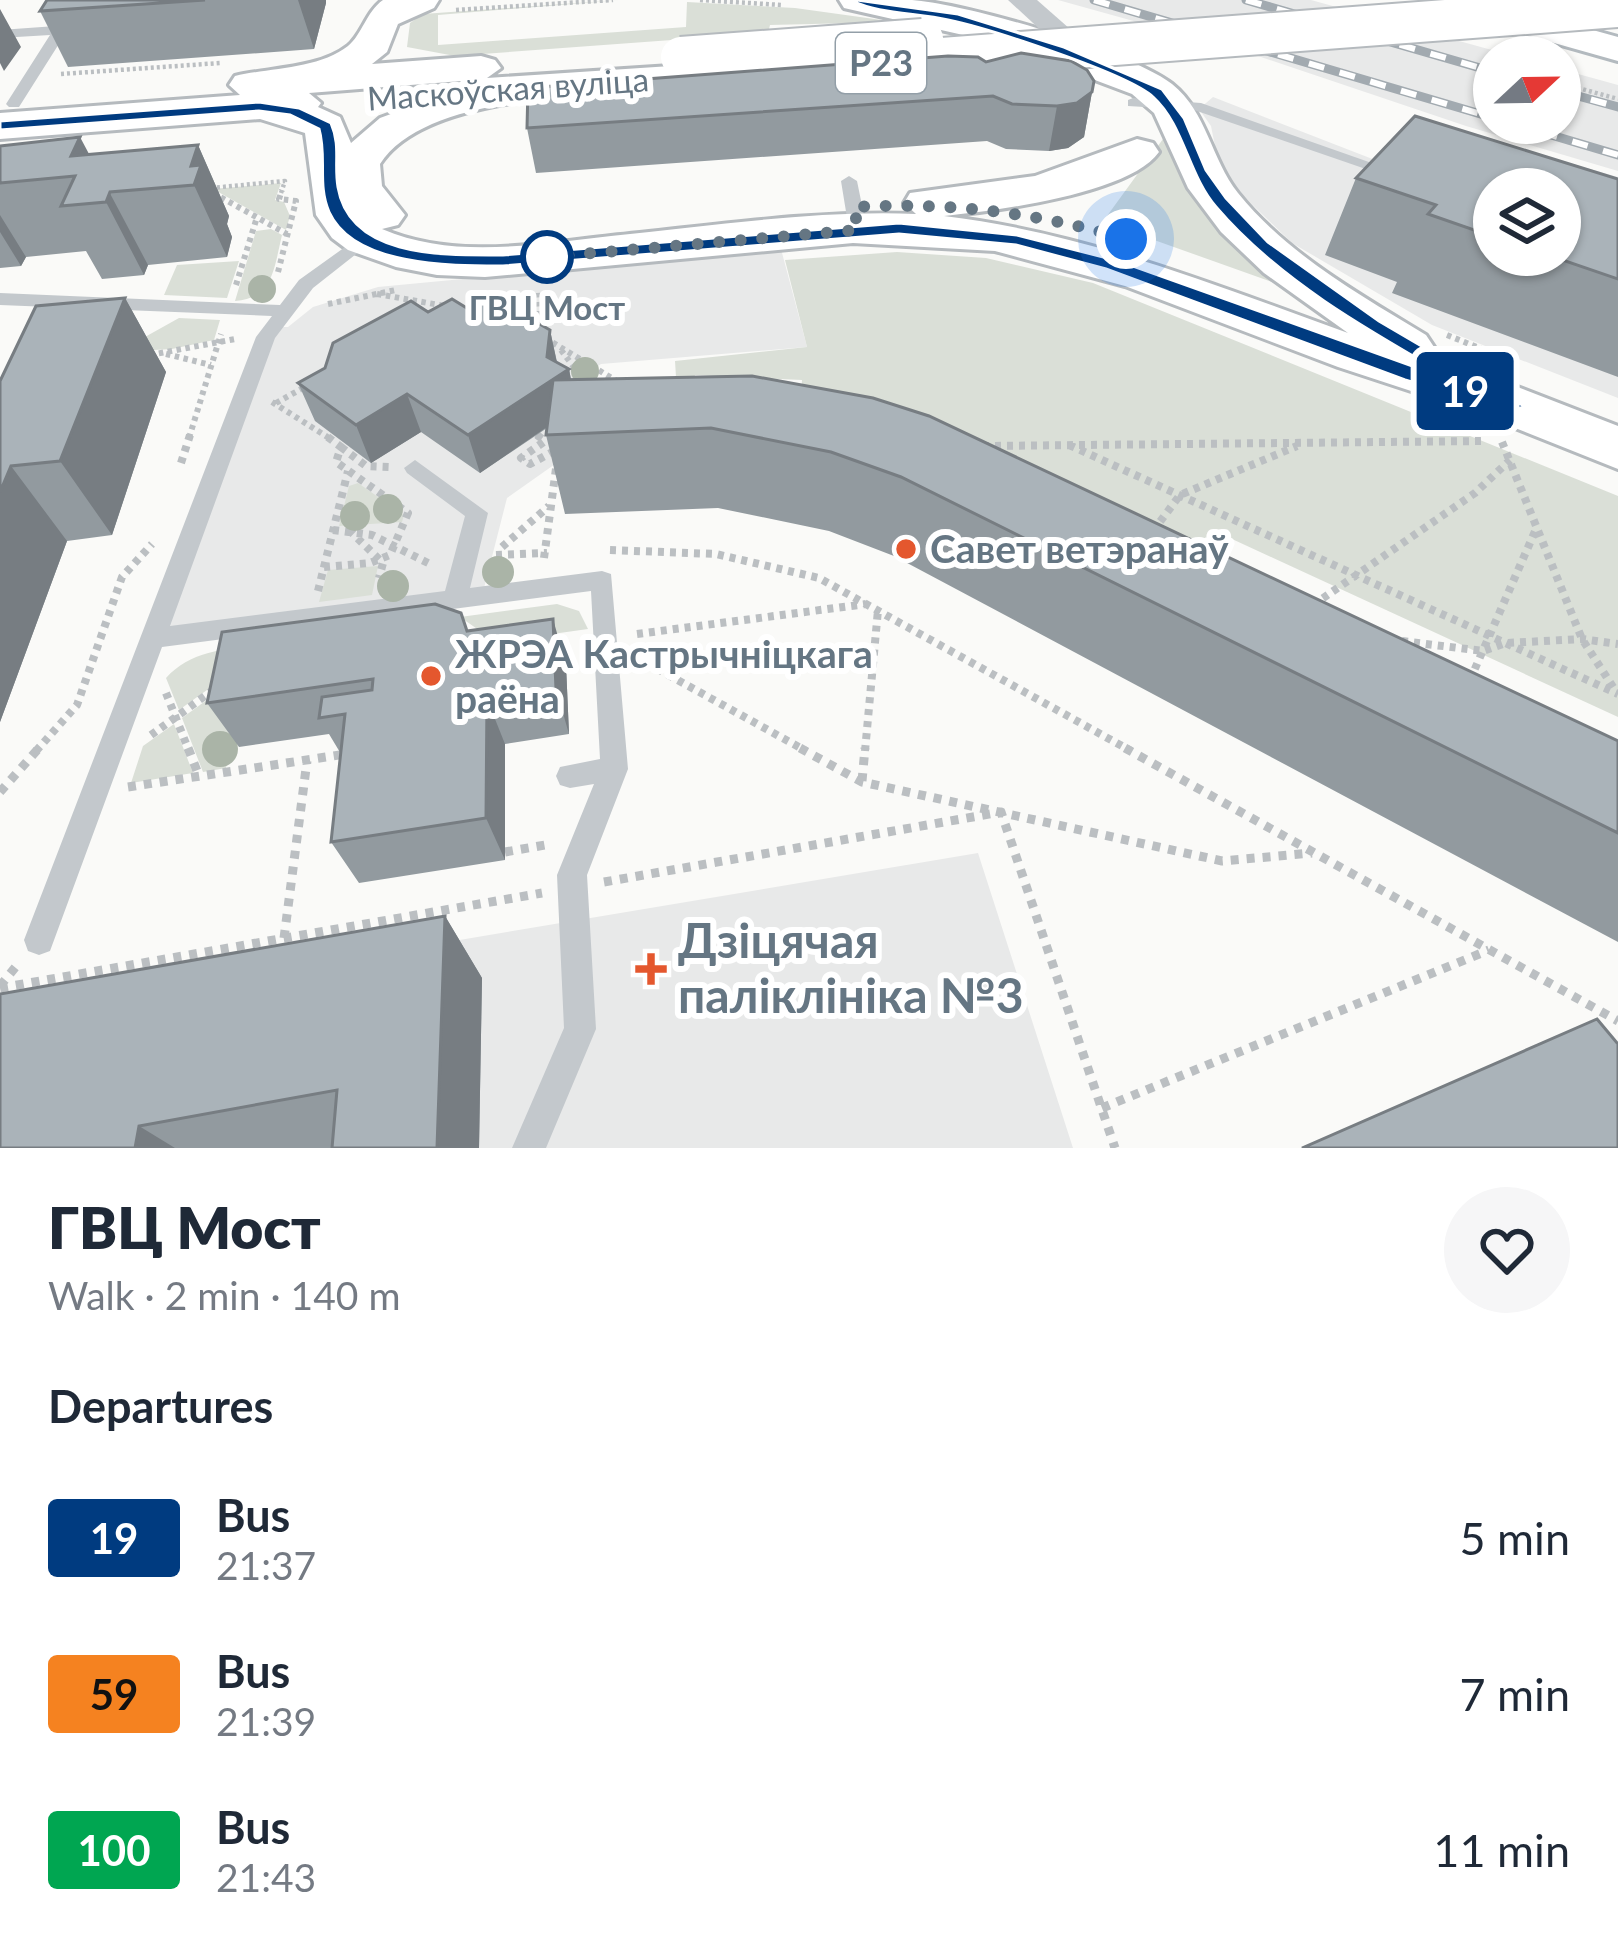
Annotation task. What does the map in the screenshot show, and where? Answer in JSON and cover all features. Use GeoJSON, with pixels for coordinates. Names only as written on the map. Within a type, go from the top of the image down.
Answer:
{"type":"FeatureCollection","features":[{"type":"Feature","properties":{"kind":"main road"},"geometry":{"type":"LineString","coordinates":[[857,0],[953,17],[1099,65],[1150,102],[1220,202],[1262,245],[1417,352],[1502,419],[1618,449]]}},
{"type":"Feature","properties":{"kind":"main road"},"geometry":{"type":"LineString","coordinates":[[1444,0],[1618,49]]}},
{"type":"Feature","properties":{"kind":"main road"},"geometry":{"type":"LineString","coordinates":[[1467,0],[1618,40]]}},
{"type":"Feature","properties":{"kind":"main road"},"geometry":{"type":"LineString","coordinates":[[368,52],[380,17],[414,4]]}},
{"type":"Feature","properties":{"kind":"main road","name":"Маскоўская вуліца"},"geometry":{"type":"LineString","coordinates":[[266,95],[512,88],[1056,29],[1492,4]]}},
{"type":"Feature","properties":{"kind":"main road","name":"Маскоўская вуліца"},"geometry":{"type":"LineString","coordinates":[[266,95],[442,71],[684,67],[1618,7]]}},
{"type":"Feature","properties":{"kind":"main road"},"geometry":{"type":"LineString","coordinates":[[266,95],[368,52],[393,63],[442,71]]}},
{"type":"Feature","properties":{"kind":"main road"},"geometry":{"type":"LineString","coordinates":[[377,230],[358,180],[360,158],[376,140],[399,122],[433,108],[512,88]]}},
{"type":"Feature","properties":{"kind":"main road"},"geometry":{"type":"LineString","coordinates":[[266,95],[326,126],[332,148],[329,184],[338,214],[377,230],[413,257],[503,261],[854,206],[1000,197],[1090,178],[1137,152]]}},
{"type":"Feature","properties":{"kind":"main road","name":"Р23"},"geometry":{"type":"LineString","coordinates":[[11,102],[266,95]]}},
{"type":"Feature","properties":{"kind":"main road"},"geometry":{"type":"LineString","coordinates":[[1104,248],[1093,217],[1147,134],[1150,102]]}},
{"type":"Feature","properties":{"kind":"main road"},"geometry":{"type":"LineString","coordinates":[[927,203],[988,208],[1417,352]]}},
{"type":"Feature","properties":{"kind":"main road"},"geometry":{"type":"LineString","coordinates":[[854,206],[978,235],[1104,248]]}},
{"type":"Feature","properties":{"kind":"street"},"geometry":{"type":"LineString","coordinates":[[1021,0],[1056,29]]}},
{"type":"Feature","properties":{"kind":"lane"},"geometry":{"type":"LineString","coordinates":[[11,102],[64,24],[98,21]]}},
{"type":"Feature","properties":{"kind":"lane"},"geometry":{"type":"LineString","coordinates":[[0,34],[60,30]]}},
{"type":"Feature","properties":{"kind":"lane"},"geometry":{"type":"LineString","coordinates":[[1150,102],[1223,113],[1413,181]]}},
{"type":"Feature","properties":{"kind":"lane"},"geometry":{"type":"LineString","coordinates":[[39,940],[266,337],[330,262],[377,230]]}},
{"type":"Feature","properties":{"kind":"lane"},"geometry":{"type":"LineString","coordinates":[[0,299],[284,311]]}},
{"type":"Feature","properties":{"kind":"lane"},"geometry":{"type":"LineString","coordinates":[[415,468],[477,513],[455,599]]}},
{"type":"Feature","properties":{"kind":"lane"},"geometry":{"type":"LineString","coordinates":[[153,638],[602,580],[614,769],[564,889],[580,1029],[530,1148]]}},
{"type":"Feature","properties":{"kind":"lane"},"geometry":{"type":"LineString","coordinates":[[570,776],[614,769]]}},
{"type":"Feature","properties":{"kind":"path"},"geometry":{"type":"LineString","coordinates":[[414,4],[613,0]]}},
{"type":"Feature","properties":{"kind":"path"},"geometry":{"type":"LineString","coordinates":[[700,0],[794,6]]}},
{"type":"Feature","properties":{"kind":"path"},"geometry":{"type":"LineString","coordinates":[[11,102],[104,71],[221,63]]}},
{"type":"Feature","properties":{"kind":"path"},"geometry":{"type":"LineString","coordinates":[[95,88],[104,71]]}},
{"type":"Feature","properties":{"kind":"path"},"geometry":{"type":"LineString","coordinates":[[1581,89],[1618,99]]}},
{"type":"Feature","properties":{"kind":"path"},"geometry":{"type":"LineString","coordinates":[[276,280],[296,201],[279,199],[285,181],[205,188],[287,235]]}},
{"type":"Feature","properties":{"kind":"path"},"geometry":{"type":"LineString","coordinates":[[231,301],[256,217]]}},
{"type":"Feature","properties":{"kind":"path"},"geometry":{"type":"LineString","coordinates":[[536,277],[540,335]]}},
{"type":"Feature","properties":{"kind":"path"},"geometry":{"type":"LineString","coordinates":[[368,292],[448,307]]}},
{"type":"Feature","properties":{"kind":"path"},"geometry":{"type":"LineString","coordinates":[[178,472],[225,321]]}},
{"type":"Feature","properties":{"kind":"path"},"geometry":{"type":"LineString","coordinates":[[528,331],[636,392]]}},
{"type":"Feature","properties":{"kind":"path"},"geometry":{"type":"LineString","coordinates":[[146,356],[249,337]]}},
{"type":"Feature","properties":{"kind":"path"},"geometry":{"type":"LineString","coordinates":[[559,347],[579,374],[583,407]]}},
{"type":"Feature","properties":{"kind":"path"},"geometry":{"type":"LineString","coordinates":[[1069,445],[1618,694],[1582,640],[1536,527],[1502,419],[1417,352]]}},
{"type":"Feature","properties":{"kind":"path"},"geometry":{"type":"LineString","coordinates":[[165,354],[211,365]]}},
{"type":"Feature","properties":{"kind":"path"},"geometry":{"type":"LineString","coordinates":[[596,368],[621,393]]}},
{"type":"Feature","properties":{"kind":"path"},"geometry":{"type":"LineString","coordinates":[[259,413],[325,375]]}},
{"type":"Feature","properties":{"kind":"path"},"geometry":{"type":"LineString","coordinates":[[278,402],[365,466]]}},
{"type":"Feature","properties":{"kind":"path"},"geometry":{"type":"LineString","coordinates":[[968,446],[1304,443],[1502,419]]}},
{"type":"Feature","properties":{"kind":"path"},"geometry":{"type":"LineString","coordinates":[[1298,615],[1475,493],[1502,419]]}},
{"type":"Feature","properties":{"kind":"path"},"geometry":{"type":"LineString","coordinates":[[536,435],[545,441],[521,458],[530,464],[552,449],[566,452]]}},
{"type":"Feature","properties":{"kind":"path"},"geometry":{"type":"LineString","coordinates":[[542,573],[555,462],[566,452],[568,436]]}},
{"type":"Feature","properties":{"kind":"path"},"geometry":{"type":"LineString","coordinates":[[1145,542],[1180,495],[1304,443]]}},
{"type":"Feature","properties":{"kind":"path"},"geometry":{"type":"LineString","coordinates":[[1023,461],[1037,445]]}},
{"type":"Feature","properties":{"kind":"path"},"geometry":{"type":"LineString","coordinates":[[340,447],[336,462],[408,513],[402,545],[383,562],[376,594]]}},
{"type":"Feature","properties":{"kind":"path"},"geometry":{"type":"LineString","coordinates":[[315,602],[348,471]]}},
{"type":"Feature","properties":{"kind":"path"},"geometry":{"type":"LineString","coordinates":[[1464,695],[1536,527]]}},
{"type":"Feature","properties":{"kind":"path"},"geometry":{"type":"LineString","coordinates":[[333,530],[348,529],[402,545]]}},
{"type":"Feature","properties":{"kind":"path"},"geometry":{"type":"LineString","coordinates":[[348,529],[383,562]]}},
{"type":"Feature","properties":{"kind":"path"},"geometry":{"type":"LineString","coordinates":[[0,792],[77,705],[122,577],[158,538]]}},
{"type":"Feature","properties":{"kind":"path"},"geometry":{"type":"LineString","coordinates":[[588,551],[676,547],[729,552],[819,578],[1618,1021]]}},
{"type":"Feature","properties":{"kind":"path"},"geometry":{"type":"LineString","coordinates":[[493,555],[566,552]]}},
{"type":"Feature","properties":{"kind":"path"},"geometry":{"type":"LineString","coordinates":[[324,566],[383,562]]}},
{"type":"Feature","properties":{"kind":"path"},"geometry":{"type":"LineString","coordinates":[[606,639],[867,604]]}},
{"type":"Feature","properties":{"kind":"path"},"geometry":{"type":"LineString","coordinates":[[862,782],[878,610]]}},
{"type":"Feature","properties":{"kind":"path"},"geometry":{"type":"LineString","coordinates":[[606,639],[862,782],[1222,861],[1314,853]]}},
{"type":"Feature","properties":{"kind":"path"},"geometry":{"type":"LineString","coordinates":[[1398,640],[1483,651],[1506,643],[1582,640],[1618,644]]}},
{"type":"Feature","properties":{"kind":"path"},"geometry":{"type":"LineString","coordinates":[[139,744],[231,677]]}},
{"type":"Feature","properties":{"kind":"path"},"geometry":{"type":"LineString","coordinates":[[161,680],[199,776]]}},
{"type":"Feature","properties":{"kind":"path"},"geometry":{"type":"LineString","coordinates":[[122,788],[346,754]]}},
{"type":"Feature","properties":{"kind":"path"},"geometry":{"type":"LineString","coordinates":[[284,938],[307,760]]}},
{"type":"Feature","properties":{"kind":"path"},"geometry":{"type":"LineString","coordinates":[[0,988],[1001,812]]}},
{"type":"Feature","properties":{"kind":"path"},"geometry":{"type":"LineString","coordinates":[[1001,812],[1115,1148]]}},
{"type":"Feature","properties":{"kind":"path"},"geometry":{"type":"LineString","coordinates":[[554,824],[564,889]]}},
{"type":"Feature","properties":{"kind":"path"},"geometry":{"type":"LineString","coordinates":[[505,851],[554,844]]}},
{"type":"Feature","properties":{"kind":"path"},"geometry":{"type":"LineString","coordinates":[[1102,1108],[1489,950]]}},
{"type":"Feature","properties":{"kind":"shaded area"},"geometry":{"type":"Polygon","coordinates":[[[620,0],[438,15],[438,45],[686,27],[687,2],[795,8],[896,22],[770,25],[768,33],[455,56],[407,47],[410,23],[423,14],[620,0]]]}},
{"type":"Feature","properties":{"kind":"shaded area"},"geometry":{"type":"Polygon","coordinates":[[[1058,0],[1311,0],[1473,45],[1473,128],[1466,126],[1252,54],[1058,0]]]}},
{"type":"Feature","properties":{"kind":"shaded area"},"geometry":{"type":"Polygon","coordinates":[[[1581,75],[1618,85],[1618,171],[1527,144],[1581,144],[1581,75]]]}},
{"type":"Feature","properties":{"kind":"shaded area"},"geometry":{"type":"Polygon","coordinates":[[[1213,97],[1424,179],[1473,141],[1502,144],[1618,177],[1618,398],[1432,325],[1292,243],[1234,187],[1217,156],[1211,126],[1199,109],[1213,97]]]}},
{"type":"Feature","properties":{"kind":"shaded area"},"geometry":{"type":"Polygon","coordinates":[[[1163,139],[1303,293],[1112,225],[1107,216],[1163,139]]]}},
{"type":"Feature","properties":{"kind":"shaded area"},"geometry":{"type":"Polygon","coordinates":[[[281,183],[275,200],[284,202],[290,216],[286,230],[213,189],[281,183]]]}},
{"type":"Feature","properties":{"kind":"shaded area"},"geometry":{"type":"Polygon","coordinates":[[[271,229],[282,235],[270,279],[258,294],[235,301],[256,231],[271,229]]]}},
{"type":"Feature","properties":{"kind":"shaded area"},"geometry":{"type":"Polygon","coordinates":[[[781,249],[807,347],[601,364],[589,372],[586,414],[558,462],[507,498],[482,596],[153,638],[272,327],[288,327],[313,307],[378,287],[781,249]]]}},
{"type":"Feature","properties":{"kind":"shaded area"},"geometry":{"type":"Polygon","coordinates":[[[897,252],[986,258],[1093,283],[1618,496],[1618,717],[1232,539],[1218,558],[801,395],[802,380],[695,375],[691,389],[676,377],[675,361],[807,347],[785,260],[897,252]]]}},
{"type":"Feature","properties":{"kind":"shaded area"},"geometry":{"type":"Polygon","coordinates":[[[239,261],[227,298],[164,295],[177,265],[239,261]]]}},
{"type":"Feature","properties":{"kind":"shaded area"},"geometry":{"type":"Polygon","coordinates":[[[179,318],[220,320],[214,340],[172,349],[118,352],[179,318]]]}},
{"type":"Feature","properties":{"kind":"shaded area"},"geometry":{"type":"Polygon","coordinates":[[[358,483],[404,515],[402,522],[339,526],[349,486],[358,483]]]}},
{"type":"Feature","properties":{"kind":"shaded area"},"geometry":{"type":"Polygon","coordinates":[[[378,566],[372,595],[319,602],[328,570],[378,566]]]}},
{"type":"Feature","properties":{"kind":"shaded area"},"geometry":{"type":"Polygon","coordinates":[[[557,604],[579,611],[588,629],[496,642],[460,617],[557,604]]]}},
{"type":"Feature","properties":{"kind":"shaded area"},"geometry":{"type":"Polygon","coordinates":[[[273,643],[179,710],[166,678],[177,668],[215,651],[273,643]]]}},
{"type":"Feature","properties":{"kind":"shaded area"},"geometry":{"type":"Polygon","coordinates":[[[244,673],[226,768],[203,772],[182,718],[244,673]]]}},
{"type":"Feature","properties":{"kind":"shaded area"},"geometry":{"type":"Polygon","coordinates":[[[174,724],[193,773],[131,783],[143,746],[174,724]]]}},
{"type":"Feature","properties":{"kind":"shaded area","name":"Дзіцячая паліклініка №3"},"geometry":{"type":"Polygon","coordinates":[[[978,853],[1073,1148],[0,1148],[0,1017],[978,853]]]}},
{"type":"Feature","properties":{"kind":"building"},"geometry":{"type":"Polygon","coordinates":[[[47,0],[205,0],[40,11],[47,0]]]}},
{"type":"Feature","properties":{"kind":"building"},"geometry":{"type":"Polygon","coordinates":[[[1021,53],[1071,61],[1087,70],[1094,81],[1092,92],[1077,103],[1057,106],[1012,104],[993,96],[527,128],[528,88],[948,56],[978,57],[986,62],[1021,53]]]}},
{"type":"Feature","properties":{"kind":"building"},"geometry":{"type":"Polygon","coordinates":[[[1415,116],[1473,134],[1473,144],[1505,144],[1618,179],[1618,279],[1581,266],[1581,168],[1473,168],[1473,230],[1428,214],[1436,205],[1356,178],[1415,116]]]}},
{"type":"Feature","properties":{"kind":"building"},"geometry":{"type":"Polygon","coordinates":[[[80,137],[71,156],[198,145],[191,166],[201,165],[194,185],[110,192],[106,202],[61,206],[75,176],[0,183],[0,146],[80,137]]]}},
{"type":"Feature","properties":{"kind":"building"},"geometry":{"type":"Polygon","coordinates":[[[493,297],[550,330],[547,357],[569,369],[468,435],[407,394],[356,425],[298,383],[325,368],[333,343],[411,301],[428,312],[452,299],[470,310],[493,297]]]}},
{"type":"Feature","properties":{"kind":"building"},"geometry":{"type":"Polygon","coordinates":[[[125,298],[60,461],[11,466],[0,492],[0,381],[36,306],[125,298]]]}},
{"type":"Feature","properties":{"kind":"building"},"geometry":{"type":"Polygon","coordinates":[[[752,376],[873,398],[929,416],[1618,741],[1618,833],[901,477],[831,452],[711,428],[546,435],[553,380],[752,376]]]}},
{"type":"Feature","properties":{"kind":"building"},"geometry":{"type":"Polygon","coordinates":[[[435,604],[461,613],[467,631],[553,619],[556,689],[487,699],[486,818],[331,842],[345,714],[319,718],[322,697],[372,690],[373,679],[207,703],[222,632],[435,604]]]}},
{"type":"Feature","properties":{"kind":"building"},"geometry":{"type":"Polygon","coordinates":[[[445,916],[437,1148],[332,1148],[337,1090],[139,1126],[135,1148],[0,1148],[0,994],[445,916]]]}},
{"type":"Feature","properties":{"kind":"building"},"geometry":{"type":"Polygon","coordinates":[[[1597,1019],[1618,1044],[1618,1148],[1302,1148],[1597,1019]]]}},
{"type":"Feature","properties":{"kind":"railway"},"geometry":{"type":"LineString","coordinates":[[1094,0],[1473,112]]}},
{"type":"Feature","properties":{"kind":"railway"},"geometry":{"type":"LineString","coordinates":[[1246,0],[1473,66]]}},
{"type":"Feature","properties":{"kind":"railway"},"geometry":{"type":"LineString","coordinates":[[1581,97],[1618,107]]}},
{"type":"Feature","properties":{"kind":"railway"},"geometry":{"type":"LineString","coordinates":[[1581,144],[1618,155]]}},
{"type":"Feature","properties":{"kind":"bus line","name":"19"},"geometry":{"type":"LineString","coordinates":[[0,126],[259,106],[294,112],[326,126],[332,148],[329,184],[338,214],[350,227],[386,249],[440,261],[503,261],[858,230],[945,230],[1017,240],[1112,265],[1412,376],[1514,406],[1372,325],[1262,245],[1220,202],[1198,170],[1167,102],[1156,92],[1059,50],[953,17],[857,0]]}},
{"type":"Feature","properties":{"kind":"place","name":"ГВЦ Мост"},"geometry":{"type":"Point","coordinates":[547,257]}},
{"type":"Feature","properties":{"kind":"place","name":"Савет ветэранаў"},"geometry":{"type":"Point","coordinates":[906,549]}},
{"type":"Feature","properties":{"kind":"place","name":"ЖРЭА Кастрычніцкага раёна"},"geometry":{"type":"Point","coordinates":[431,676]}},
{"type":"Feature","properties":{"kind":"place","name":"Дзіцячая паліклініка №3"},"geometry":{"type":"Point","coordinates":[651,969]}},
{"type":"Feature","properties":{"kind":"route"},"geometry":{"type":"LineString","coordinates":[[547,257],[858,230],[854,207],[927,203],[988,208],[1126,239]]}}]}
